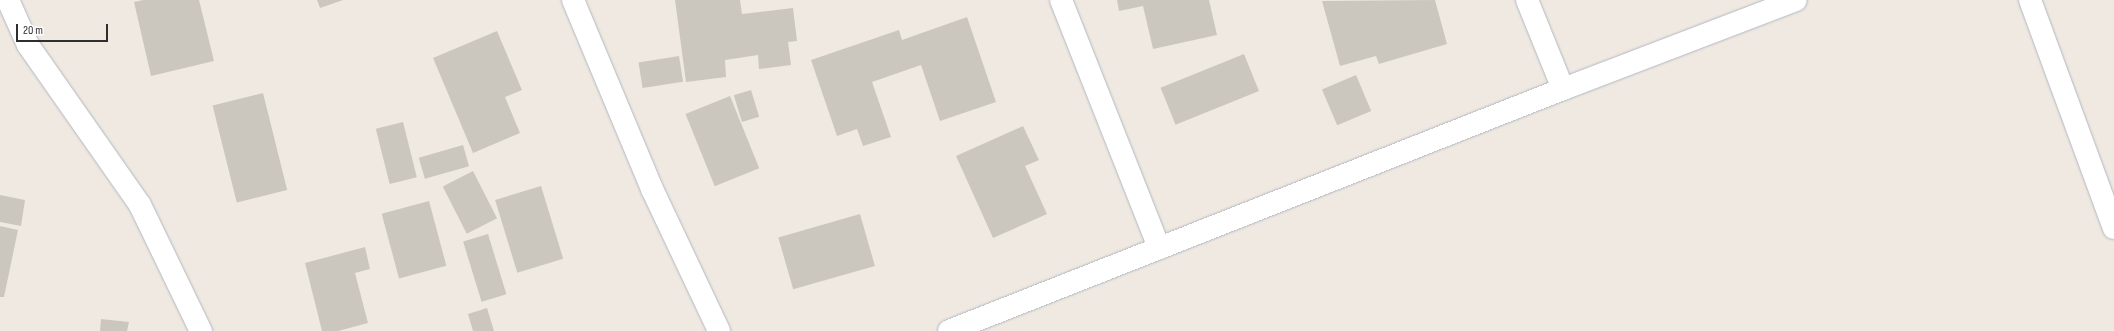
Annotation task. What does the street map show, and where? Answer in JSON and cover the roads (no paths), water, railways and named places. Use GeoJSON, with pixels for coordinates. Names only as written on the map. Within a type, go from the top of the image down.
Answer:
{"type":"FeatureCollection","features":[{"type":"Feature","properties":{"kind":"street"},"geometry":{"type":"LineString","coordinates":[[8,0],[28,45],[140,205],[201,331]]}},
{"type":"Feature","properties":{"kind":"street"},"geometry":{"type":"LineString","coordinates":[[573,0],[652,189],[719,331]]}},
{"type":"Feature","properties":{"kind":"street"},"geometry":{"type":"LineString","coordinates":[[1061,0],[1159,248]]}},
{"type":"Feature","properties":{"kind":"street"},"geometry":{"type":"LineString","coordinates":[[1527,0],[1563,89]]}},
{"type":"Feature","properties":{"kind":"street"},"geometry":{"type":"LineString","coordinates":[[949,331],[1563,89],[1796,0]]}},
{"type":"Feature","properties":{"kind":"street"},"geometry":{"type":"LineString","coordinates":[[2030,0],[2114,228]]}}]}
